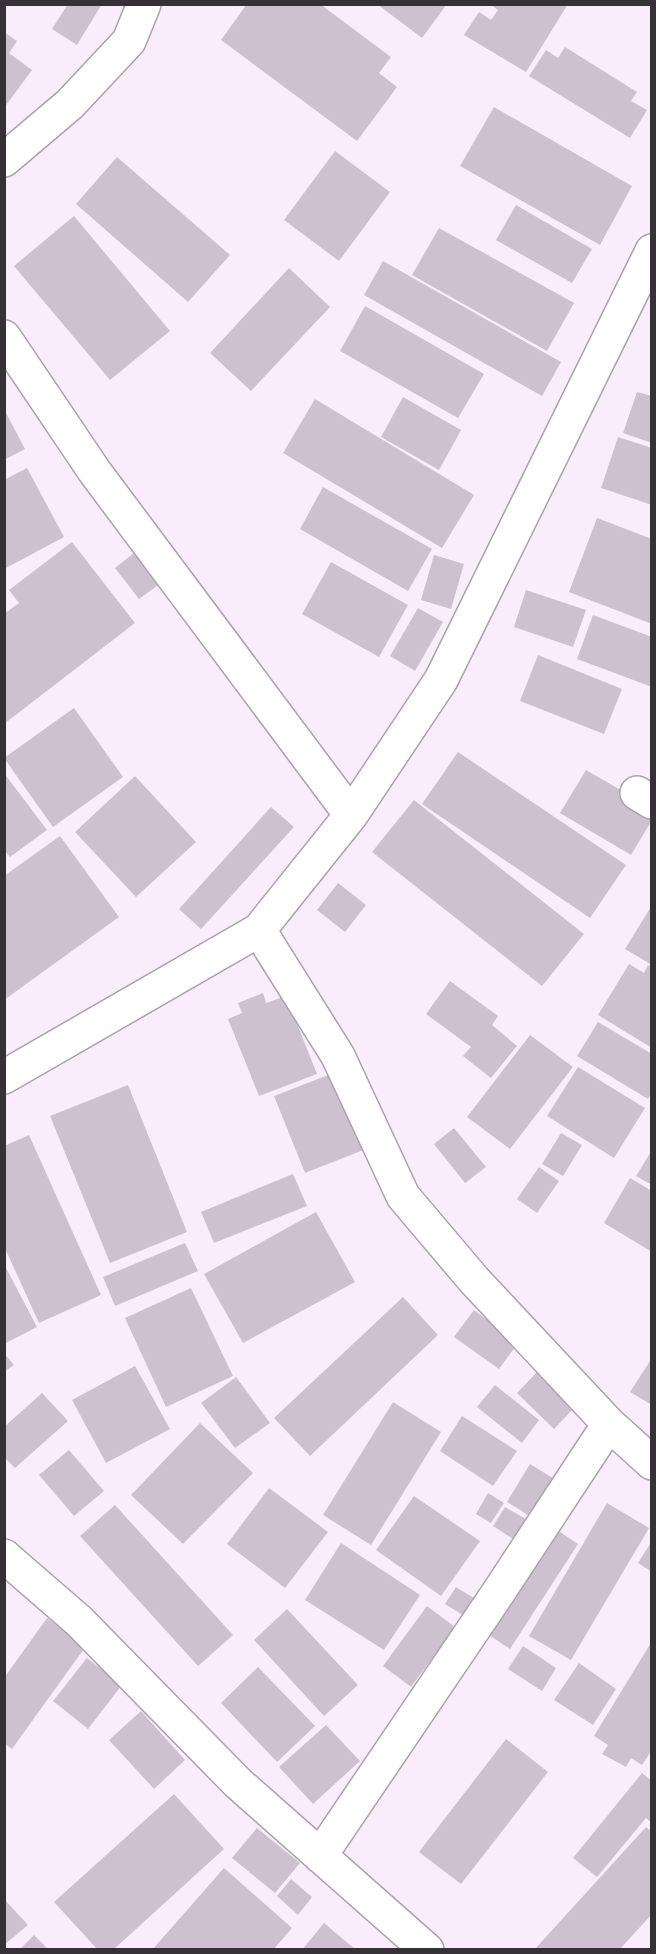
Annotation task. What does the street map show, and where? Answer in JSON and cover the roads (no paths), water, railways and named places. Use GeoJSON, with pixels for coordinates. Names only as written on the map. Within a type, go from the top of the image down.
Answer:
{"type":"FeatureCollection","features":[{"type":"Feature","properties":{"kind":"street"},"geometry":{"type":"LineString","coordinates":[[4,160],[70,104],[129,41],[144,4]]}},
{"type":"Feature","properties":{"kind":"street"},"geometry":{"type":"LineString","coordinates":[[4,1077],[259,930],[351,815],[441,680],[651,251]]}},
{"type":"Feature","properties":{"kind":"street"},"geometry":{"type":"LineString","coordinates":[[4,337],[95,472],[351,815]]}},
{"type":"Feature","properties":{"kind":"street"},"geometry":{"type":"LineString","coordinates":[[259,930],[338,1056],[403,1196],[474,1280],[609,1424],[651,1463]]}},
{"type":"Feature","properties":{"kind":"street"},"geometry":{"type":"LineString","coordinates":[[320,1856],[609,1424]]}},
{"type":"Feature","properties":{"kind":"street"},"geometry":{"type":"LineString","coordinates":[[4,1556],[79,1621],[238,1783],[427,1950]]}}]}
